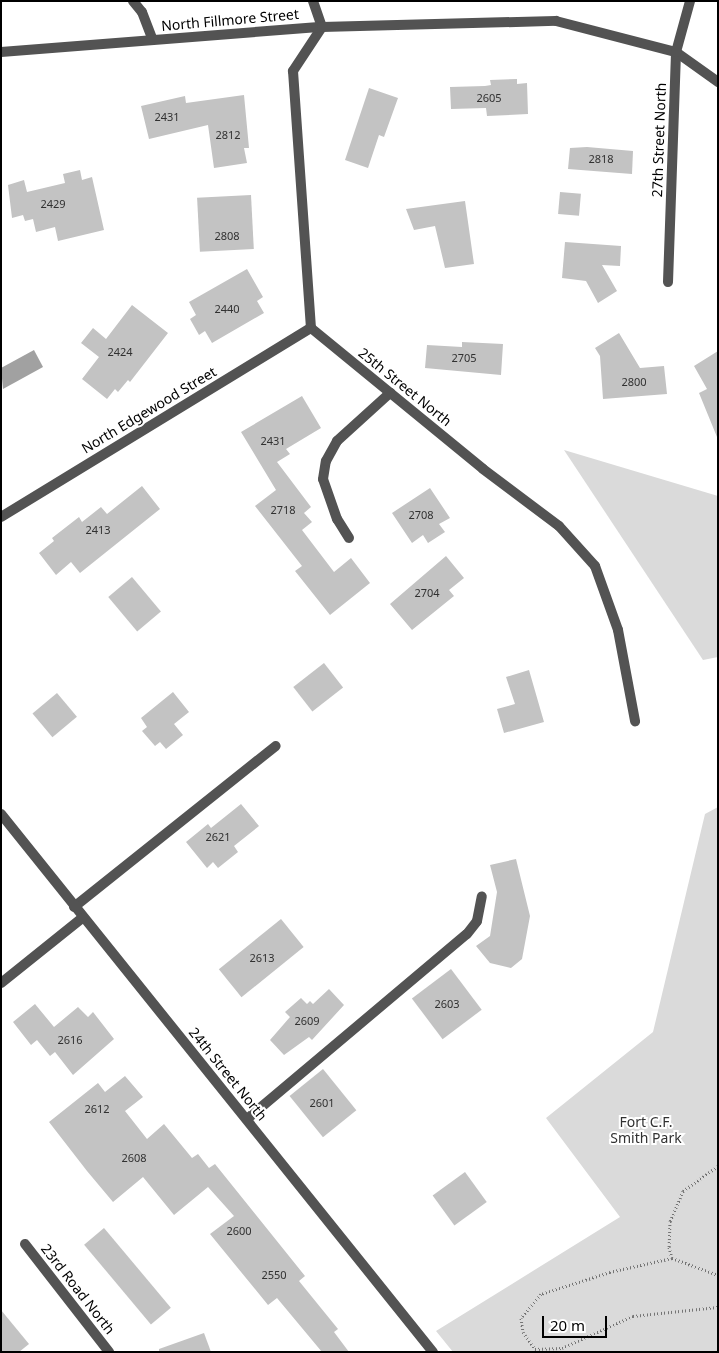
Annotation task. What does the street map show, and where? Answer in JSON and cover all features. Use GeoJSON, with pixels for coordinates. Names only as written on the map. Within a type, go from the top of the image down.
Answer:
{"type":"FeatureCollection","features":[{"type":"Feature","properties":{"kind":"street"},"geometry":{"type":"LineString","coordinates":[[133,1],[142,12],[153,40]]}},
{"type":"Feature","properties":{"kind":"street"},"geometry":{"type":"LineString","coordinates":[[311,328],[293,71],[322,27],[314,1]]}},
{"type":"Feature","properties":{"kind":"street","name":"27th Street North"},"geometry":{"type":"LineString","coordinates":[[668,282],[676,52],[690,1]]}},
{"type":"Feature","properties":{"kind":"street","name":"North Fillmore Street"},"geometry":{"type":"LineString","coordinates":[[1,52],[322,27],[556,21],[676,52],[718,82]]}},
{"type":"Feature","properties":{"kind":"street","name":"25th Street North"},"geometry":{"type":"LineString","coordinates":[[311,328],[483,469],[559,526],[595,566],[618,630],[636,721]]}},
{"type":"Feature","properties":{"kind":"street","name":"North Edgewood Street"},"geometry":{"type":"LineString","coordinates":[[1,517],[311,328]]}},
{"type":"Feature","properties":{"kind":"street"},"geometry":{"type":"LineString","coordinates":[[349,538],[337,519],[323,480],[326,461],[337,441],[390,393]]}},
{"type":"Feature","properties":{"kind":"street"},"geometry":{"type":"LineString","coordinates":[[74,906],[276,746]]}},
{"type":"Feature","properties":{"kind":"street","name":"24th Street North"},"geometry":{"type":"LineString","coordinates":[[1,814],[82,918],[433,1352]]}},
{"type":"Feature","properties":{"kind":"street"},"geometry":{"type":"LineString","coordinates":[[247,1120],[467,934],[477,921],[482,896]]}},
{"type":"Feature","properties":{"kind":"street"},"geometry":{"type":"LineString","coordinates":[[1,983],[82,918]]}},
{"type":"Feature","properties":{"kind":"street","name":"23rd Road North"},"geometry":{"type":"LineString","coordinates":[[25,1244],[109,1352]]}},
{"type":"Feature","properties":{"kind":"path"},"geometry":{"type":"LineString","coordinates":[[672,1258],[670,1221],[683,1191],[718,1166]]}},
{"type":"Feature","properties":{"kind":"path"},"geometry":{"type":"LineString","coordinates":[[718,1275],[672,1258],[610,1272],[542,1294],[521,1318],[523,1332],[535,1349],[562,1348],[633,1316],[718,1307]]}},
{"type":"Feature","properties":{"kind":"green space"},"geometry":{"type":"Polygon","coordinates":[[[564,450],[718,496],[718,657],[703,660],[564,450]]]}},
{"type":"Feature","properties":{"kind":"green space","name":"Fort C.F. Smith Park"},"geometry":{"type":"Polygon","coordinates":[[[718,807],[718,1352],[453,1352],[436,1331],[620,1217],[546,1118],[653,1032],[705,814],[718,807]]]}},
{"type":"Feature","properties":{"kind":"shaded area"},"geometry":{"type":"Polygon","coordinates":[[[34,350],[43,367],[3,389],[1,368],[34,350]]]}},
{"type":"Feature","properties":{"kind":"building"},"geometry":{"type":"Polygon","coordinates":[[[517,79],[517,84],[527,83],[528,114],[487,116],[486,108],[451,109],[450,87],[485,86],[491,85],[490,80],[517,79]]]}},
{"type":"Feature","properties":{"kind":"building"},"geometry":{"type":"Polygon","coordinates":[[[369,88],[398,98],[384,137],[379,135],[368,168],[345,160],[369,88]]]}},
{"type":"Feature","properties":{"kind":"building"},"geometry":{"type":"Polygon","coordinates":[[[244,95],[249,148],[244,148],[247,163],[214,168],[208,125],[149,139],[141,106],[185,96],[186,103],[244,95]]]}},
{"type":"Feature","properties":{"kind":"building"},"geometry":{"type":"Polygon","coordinates":[[[587,147],[633,151],[632,174],[568,169],[570,148],[587,147]]]}},
{"type":"Feature","properties":{"kind":"building"},"geometry":{"type":"Polygon","coordinates":[[[80,170],[82,180],[92,177],[104,230],[58,241],[55,227],[36,232],[33,219],[25,221],[23,215],[12,218],[8,185],[24,180],[27,192],[65,183],[63,174],[80,170]]]}},
{"type":"Feature","properties":{"kind":"building"},"geometry":{"type":"Polygon","coordinates":[[[560,192],[581,194],[579,216],[558,214],[560,192]]]}},
{"type":"Feature","properties":{"kind":"building"},"geometry":{"type":"Polygon","coordinates":[[[251,195],[254,249],[200,252],[197,198],[251,195]]]}},
{"type":"Feature","properties":{"kind":"building"},"geometry":{"type":"Polygon","coordinates":[[[465,201],[474,264],[445,268],[435,226],[414,230],[406,209],[465,201]]]}},
{"type":"Feature","properties":{"kind":"building"},"geometry":{"type":"Polygon","coordinates":[[[565,242],[621,246],[620,266],[602,265],[617,291],[598,303],[586,281],[562,278],[565,242]]]}},
{"type":"Feature","properties":{"kind":"building"},"geometry":{"type":"Polygon","coordinates":[[[247,269],[263,297],[257,301],[264,313],[212,343],[205,331],[199,335],[190,319],[196,315],[189,302],[247,269]]]}},
{"type":"Feature","properties":{"kind":"building"},"geometry":{"type":"Polygon","coordinates":[[[132,305],[168,333],[130,382],[128,380],[118,392],[115,389],[107,399],[82,379],[99,357],[81,343],[93,328],[106,339],[132,305]]]}},
{"type":"Feature","properties":{"kind":"building"},"geometry":{"type":"Polygon","coordinates":[[[619,333],[640,368],[664,366],[667,394],[603,399],[600,356],[595,348],[619,333]]]}},
{"type":"Feature","properties":{"kind":"building"},"geometry":{"type":"Polygon","coordinates":[[[462,342],[503,344],[501,375],[425,368],[427,345],[462,347],[462,342]]]}},
{"type":"Feature","properties":{"kind":"building"},"geometry":{"type":"Polygon","coordinates":[[[718,351],[717,437],[699,393],[707,389],[694,366],[718,351]]]}},
{"type":"Feature","properties":{"kind":"building"},"geometry":{"type":"Polygon","coordinates":[[[302,396],[321,428],[286,449],[290,454],[277,462],[311,507],[304,513],[312,522],[302,530],[334,572],[351,558],[370,583],[330,615],[295,571],[302,566],[255,506],[276,490],[241,432],[302,396]]]}},
{"type":"Feature","properties":{"kind":"building"},"geometry":{"type":"Polygon","coordinates":[[[142,486],[160,509],[80,573],[71,562],[56,575],[39,553],[54,541],[52,538],[79,517],[82,522],[101,507],[107,514],[142,486]]]}},
{"type":"Feature","properties":{"kind":"building"},"geometry":{"type":"Polygon","coordinates":[[[430,488],[450,518],[439,524],[445,532],[428,543],[423,535],[412,543],[392,513],[430,488]]]}},
{"type":"Feature","properties":{"kind":"building"},"geometry":{"type":"Polygon","coordinates":[[[446,556],[464,578],[449,590],[454,596],[412,630],[390,604],[446,556]]]}},
{"type":"Feature","properties":{"kind":"building"},"geometry":{"type":"Polygon","coordinates":[[[132,577],[161,611],[137,631],[108,597],[132,577]]]}},
{"type":"Feature","properties":{"kind":"building"},"geometry":{"type":"Polygon","coordinates":[[[324,663],[343,687],[312,711],[293,687],[324,663]]]}},
{"type":"Feature","properties":{"kind":"building"},"geometry":{"type":"Polygon","coordinates":[[[529,670],[544,722],[504,733],[497,709],[515,704],[506,677],[529,670]]]}},
{"type":"Feature","properties":{"kind":"building"},"geometry":{"type":"Polygon","coordinates":[[[173,692],[189,712],[174,724],[183,735],[166,749],[160,742],[155,746],[142,731],[147,727],[141,718],[173,692]]]}},
{"type":"Feature","properties":{"kind":"building"},"geometry":{"type":"Polygon","coordinates":[[[57,693],[77,717],[52,737],[32,714],[57,693]]]}},
{"type":"Feature","properties":{"kind":"building"},"geometry":{"type":"Polygon","coordinates":[[[241,804],[259,826],[234,846],[238,852],[218,868],[213,862],[207,868],[186,842],[208,824],[211,828],[241,804]]]}},
{"type":"Feature","properties":{"kind":"building"},"geometry":{"type":"Polygon","coordinates":[[[516,859],[530,916],[522,959],[511,968],[490,963],[476,946],[490,936],[497,892],[490,865],[516,859]]]}},
{"type":"Feature","properties":{"kind":"building"},"geometry":{"type":"Polygon","coordinates":[[[281,919],[304,947],[241,997],[219,969],[281,919]]]}},
{"type":"Feature","properties":{"kind":"building"},"geometry":{"type":"Polygon","coordinates":[[[451,969],[482,1010],[443,1039],[412,998],[451,969]]]}},
{"type":"Feature","properties":{"kind":"building"},"geometry":{"type":"Polygon","coordinates":[[[329,989],[344,1005],[312,1040],[309,1037],[284,1055],[270,1040],[290,1017],[285,1012],[301,998],[307,1004],[310,1001],[313,1004],[329,989]]]}},
{"type":"Feature","properties":{"kind":"building"},"geometry":{"type":"Polygon","coordinates":[[[35,1004],[54,1027],[78,1007],[88,1017],[93,1012],[114,1039],[73,1075],[55,1052],[50,1056],[37,1040],[31,1045],[13,1022],[35,1004]]]}},
{"type":"Feature","properties":{"kind":"building"},"geometry":{"type":"Polygon","coordinates":[[[323,1069],[356,1110],[323,1137],[290,1096],[323,1069]]]}},
{"type":"Feature","properties":{"kind":"building"},"geometry":{"type":"Polygon","coordinates":[[[125,1076],[143,1097],[125,1111],[147,1139],[164,1124],[192,1158],[198,1154],[209,1168],[215,1164],[305,1276],[299,1281],[338,1329],[334,1332],[349,1352],[322,1352],[277,1298],[268,1305],[210,1234],[234,1216],[208,1187],[174,1215],[143,1177],[113,1202],[87,1171],[49,1122],[98,1083],[105,1092],[125,1076]]]}},
{"type":"Feature","properties":{"kind":"building"},"geometry":{"type":"Polygon","coordinates":[[[465,1172],[487,1202],[454,1225],[433,1196],[465,1172]]]}},
{"type":"Feature","properties":{"kind":"building"},"geometry":{"type":"Polygon","coordinates":[[[104,1228],[171,1308],[151,1324],[84,1245],[104,1228]]]}},
{"type":"Feature","properties":{"kind":"building"},"geometry":{"type":"Polygon","coordinates":[[[1,1310],[29,1344],[19,1352],[1,1352],[1,1310]]]}},
{"type":"Feature","properties":{"kind":"building"},"geometry":{"type":"Polygon","coordinates":[[[204,1333],[211,1352],[159,1352],[159,1349],[204,1333]]]}}]}
